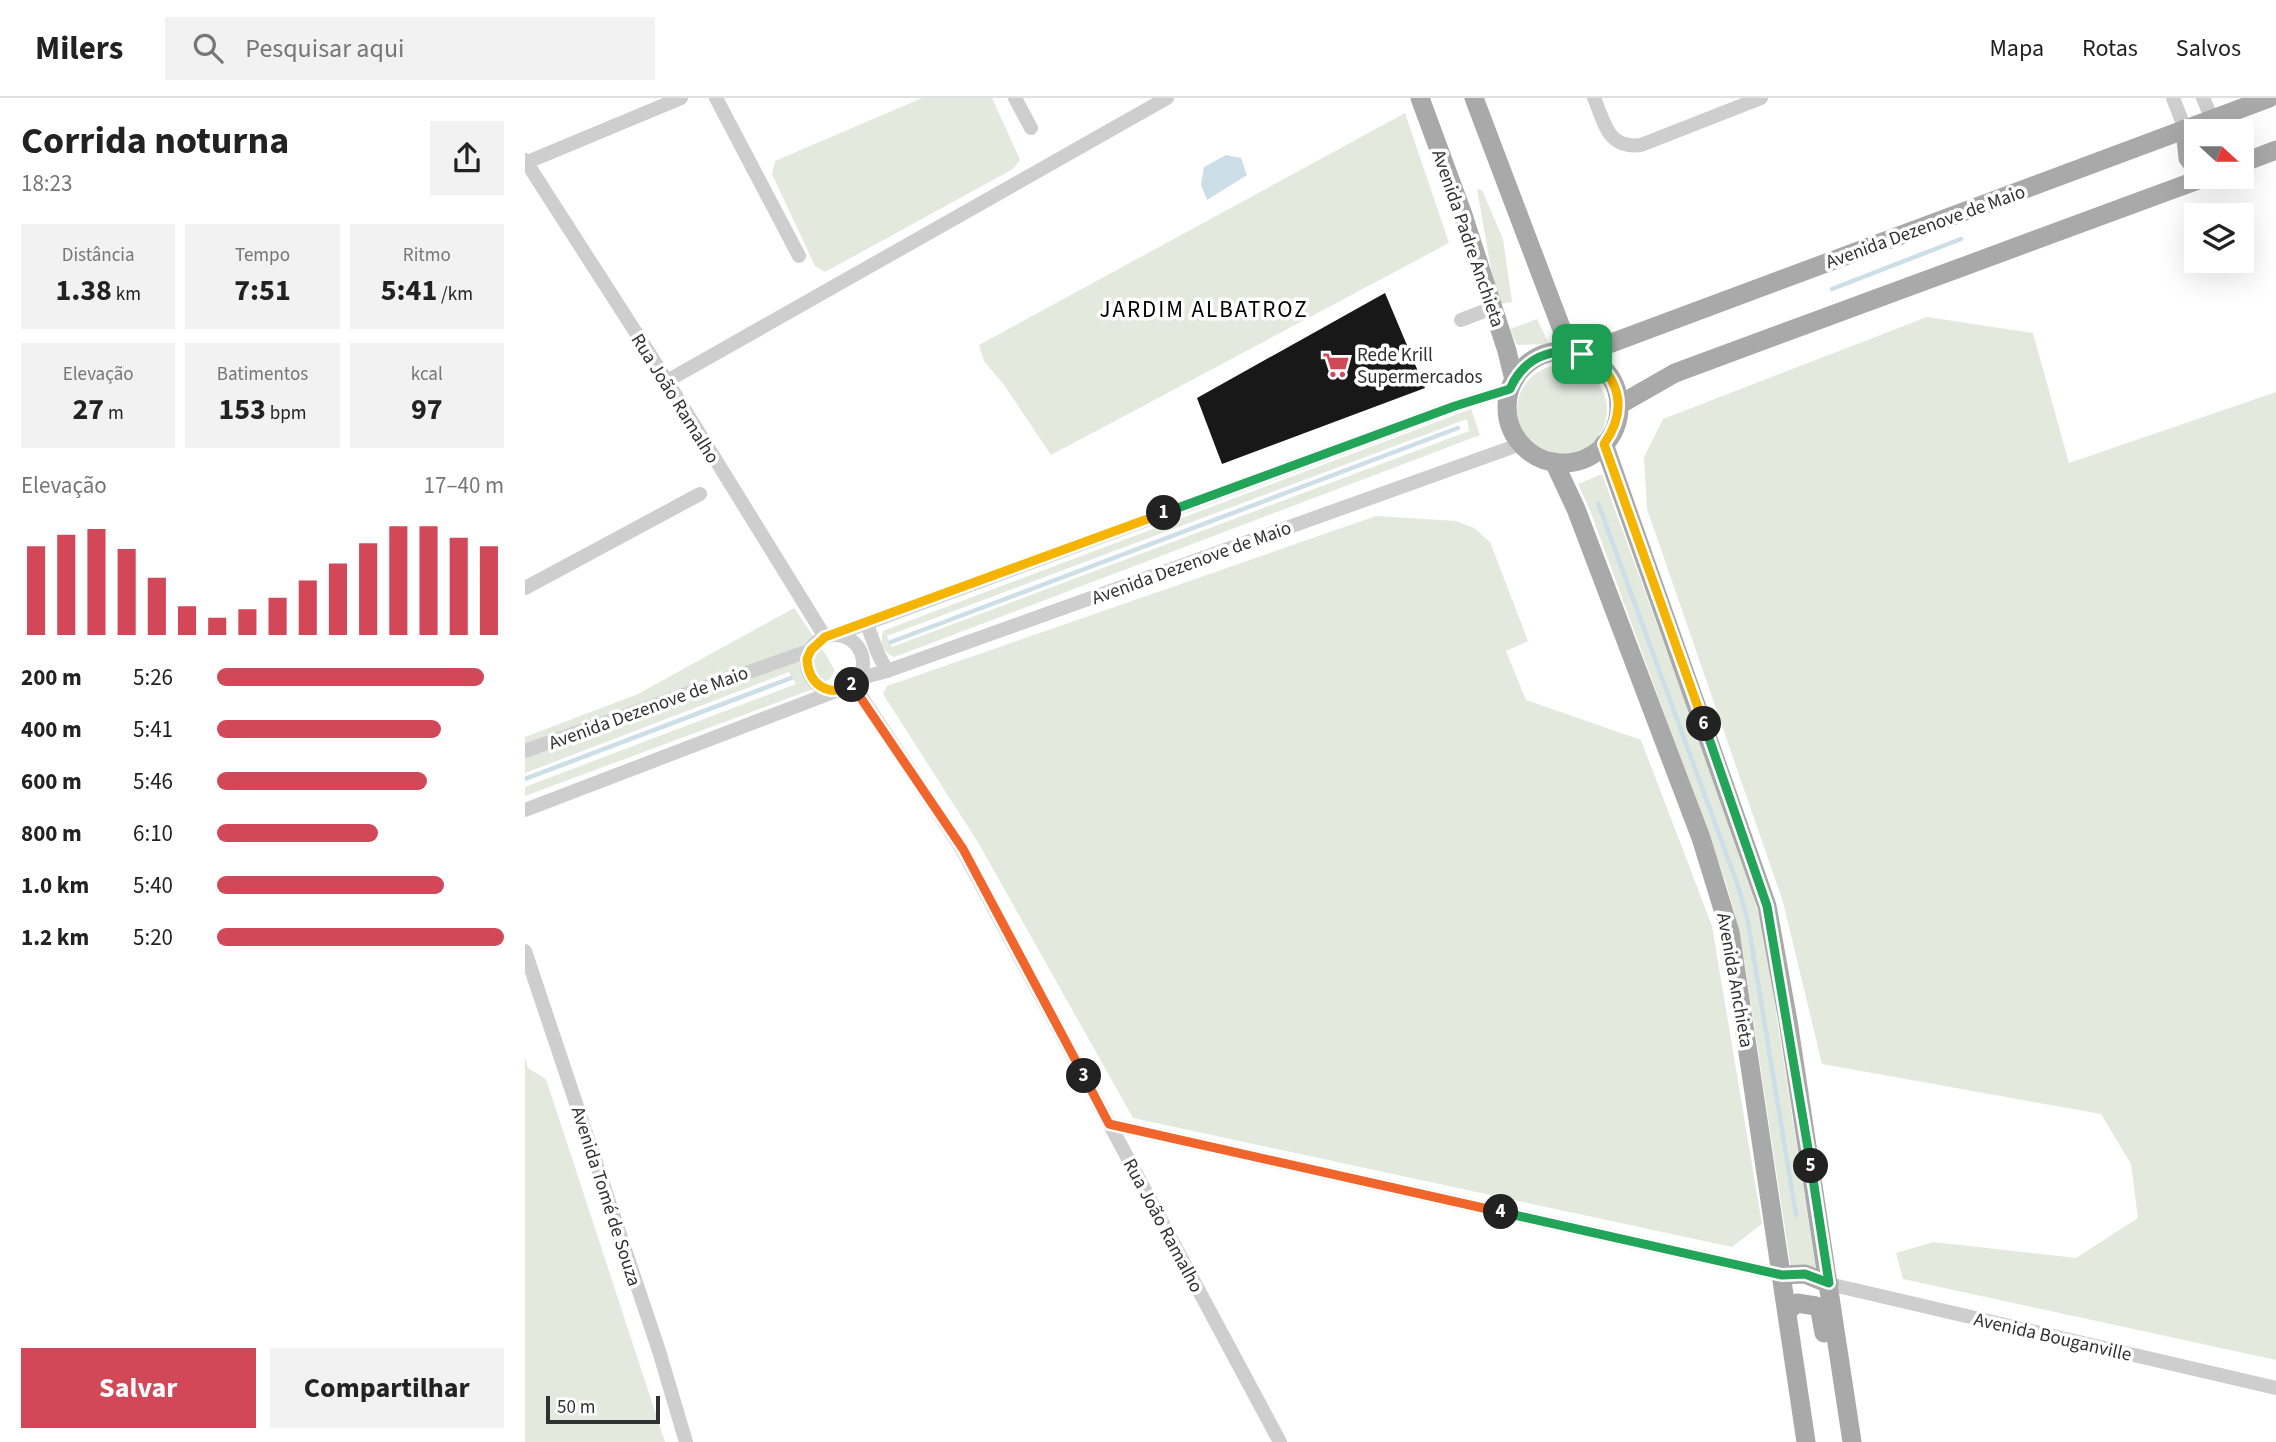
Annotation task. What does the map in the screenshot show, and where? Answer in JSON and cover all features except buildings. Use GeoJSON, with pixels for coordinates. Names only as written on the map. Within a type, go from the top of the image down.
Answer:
{"type":"FeatureCollection","features":[{"type":"Feature","properties":{"kind":"main road","name":"Avenida Padre Anchieta"},"geometry":{"type":"LineString","coordinates":[[1420,98],[1462,212],[1507,351],[1512,385]]}},
{"type":"Feature","properties":{"kind":"main road"},"geometry":{"type":"LineString","coordinates":[[1474,98],[1576,353]]}},
{"type":"Feature","properties":{"kind":"main road","name":"Avenida Dezenove de Maio"},"geometry":{"type":"LineString","coordinates":[[2229,119],[2269,98]]}},
{"type":"Feature","properties":{"kind":"main road","name":"Avenida Dezenove de Maio"},"geometry":{"type":"LineString","coordinates":[[1576,353],[2184,129]]}},
{"type":"Feature","properties":{"kind":"main road"},"geometry":{"type":"LineString","coordinates":[[2254,158],[2276,150]]}},
{"type":"Feature","properties":{"kind":"main road"},"geometry":{"type":"LineString","coordinates":[[1619,405],[1675,373],[2184,185]]}},
{"type":"Feature","properties":{"kind":"main road"},"geometry":{"type":"LineString","coordinates":[[1553,352],[1576,353],[1604,369],[1617,392],[1617,419],[1604,444],[1590,456],[1572,462],[1553,462],[1536,456],[1521,444],[1513,432],[1508,418],[1512,385],[1524,367],[1537,357],[1553,352]]}},
{"type":"Feature","properties":{"kind":"main road"},"geometry":{"type":"LineString","coordinates":[[1604,444],[1767,906],[1777,955],[1852,1442]]}},
{"type":"Feature","properties":{"kind":"main road","name":"Avenida Anchieta"},"geometry":{"type":"LineString","coordinates":[[1553,462],[1576,509],[1701,838],[1730,932],[1806,1442]]}},
{"type":"Feature","properties":{"kind":"main road"},"geometry":{"type":"LineString","coordinates":[[1782,1275],[1805,1274],[1829,1283]]}},
{"type":"Feature","properties":{"kind":"main road"},"geometry":{"type":"LineString","coordinates":[[1787,1311],[1797,1303],[1816,1306],[1820,1311],[1831,1373],[1844,1392]]}},
{"type":"Feature","properties":{"kind":"street"},"geometry":{"type":"LineString","coordinates":[[525,162],[681,98]]}},
{"type":"Feature","properties":{"kind":"street"},"geometry":{"type":"LineString","coordinates":[[716,98],[799,256]]}},
{"type":"Feature","properties":{"kind":"street"},"geometry":{"type":"LineString","coordinates":[[1015,98],[1031,128]]}},
{"type":"Feature","properties":{"kind":"street"},"geometry":{"type":"LineString","coordinates":[[667,381],[1167,98]]}},
{"type":"Feature","properties":{"kind":"street"},"geometry":{"type":"LineString","coordinates":[[1594,98],[1611,138],[1618,144],[1629,147],[1641,145],[1761,98]]}},
{"type":"Feature","properties":{"kind":"street"},"geometry":{"type":"LineString","coordinates":[[2173,98],[2184,126]]}},
{"type":"Feature","properties":{"kind":"street"},"geometry":{"type":"LineString","coordinates":[[2203,98],[2214,119]]}},
{"type":"Feature","properties":{"kind":"street","name":"Rua João Ramalho"},"geometry":{"type":"LineString","coordinates":[[525,162],[830,636]]}},
{"type":"Feature","properties":{"kind":"street"},"geometry":{"type":"LineString","coordinates":[[1461,320],[1492,308]]}},
{"type":"Feature","properties":{"kind":"street"},"geometry":{"type":"LineString","coordinates":[[836,691],[822,688],[811,678],[807,659],[811,650],[830,636],[1512,385]]}},
{"type":"Feature","properties":{"kind":"street","name":"Avenida Dezenove de Maio"},"geometry":{"type":"LineString","coordinates":[[857,681],[1521,444]]}},
{"type":"Feature","properties":{"kind":"street"},"geometry":{"type":"LineString","coordinates":[[525,587],[699,494]]}},
{"type":"Feature","properties":{"kind":"street"},"geometry":{"type":"LineString","coordinates":[[866,622],[887,671]]}},
{"type":"Feature","properties":{"kind":"street"},"geometry":{"type":"LineString","coordinates":[[525,810],[857,681],[863,658],[859,649],[844,637],[830,636]]}},
{"type":"Feature","properties":{"kind":"street","name":"Avenida Dezenove de Maio"},"geometry":{"type":"LineString","coordinates":[[525,751],[811,650]]}},
{"type":"Feature","properties":{"kind":"street","name":"Rua João Ramalho"},"geometry":{"type":"LineString","coordinates":[[857,681],[963,849],[1280,1442]]}},
{"type":"Feature","properties":{"kind":"street","name":"Avenida Tomé de Souza"},"geometry":{"type":"LineString","coordinates":[[525,951],[659,1352],[686,1442]]}},
{"type":"Feature","properties":{"kind":"street"},"geometry":{"type":"LineString","coordinates":[[1109,1124],[1782,1275]]}},
{"type":"Feature","properties":{"kind":"street","name":"Avenida Bouganville"},"geometry":{"type":"LineString","coordinates":[[1829,1283],[2276,1388]]}},
{"type":"Feature","properties":{"kind":"shaded area"},"geometry":{"type":"Polygon","coordinates":[[[922,98],[992,98],[1020,160],[1013,169],[825,272],[815,266],[772,174],[775,161],[922,98]]]}},
{"type":"Feature","properties":{"kind":"shaded area"},"geometry":{"type":"Polygon","coordinates":[[[1405,113],[1449,243],[1051,455],[1004,385],[984,361],[979,345],[1405,113]]]}},
{"type":"Feature","properties":{"kind":"shaded area"},"geometry":{"type":"Polygon","coordinates":[[[1226,155],[1241,158],[1247,175],[1207,200],[1201,185],[1204,167],[1226,155]]]}},
{"type":"Feature","properties":{"kind":"shaded area"},"geometry":{"type":"Polygon","coordinates":[[[1477,189],[1482,190],[1503,239],[1512,302],[1500,304],[1477,189]]]}},
{"type":"Feature","properties":{"kind":"shaded area"},"geometry":{"type":"Polygon","coordinates":[[[1927,317],[2033,333],[2069,463],[2276,392],[2276,1360],[1903,1279],[1896,1253],[1933,1242],[2076,1258],[2138,1218],[2131,1164],[2101,1114],[1822,1064],[1783,902],[1647,509],[1644,457],[1663,419],[1927,317]]]}},
{"type":"Feature","properties":{"kind":"shaded area"},"geometry":{"type":"Polygon","coordinates":[[[1537,319],[1549,344],[1517,345],[1510,329],[1537,319]]]}},
{"type":"Feature","properties":{"kind":"shaded area"},"geometry":{"type":"Polygon","coordinates":[[[1553,365],[1571,365],[1587,372],[1600,385],[1607,401],[1607,419],[1600,435],[1587,448],[1571,455],[1553,455],[1537,448],[1524,435],[1517,419],[1517,401],[1524,385],[1537,372],[1553,365]]]}},
{"type":"Feature","properties":{"kind":"shaded area"},"geometry":{"type":"Polygon","coordinates":[[[1471,409],[1480,435],[894,657],[884,650],[883,631],[1471,409]],[[1467,419],[887,636],[892,647],[1469,431],[1467,419]]]}},
{"type":"Feature","properties":{"kind":"shaded area"},"geometry":{"type":"Polygon","coordinates":[[[1602,474],[1745,865],[1764,934],[1816,1270],[1791,1269],[1745,965],[1725,880],[1590,510],[1578,484],[1602,474]]]}},
{"type":"Feature","properties":{"kind":"shaded area"},"geometry":{"type":"Polygon","coordinates":[[[1376,516],[1456,521],[1474,528],[1490,542],[1528,641],[1506,651],[1526,700],[1641,740],[1712,926],[1762,1224],[1732,1247],[1133,1118],[979,844],[883,694],[887,686],[1376,516]]]}},
{"type":"Feature","properties":{"kind":"shaded area"},"geometry":{"type":"Polygon","coordinates":[[[794,608],[835,671],[830,679],[816,688],[525,796],[525,787],[796,684],[789,672],[525,773],[525,737],[638,694],[794,608]]]}},
{"type":"Feature","properties":{"kind":"shaded area"},"geometry":{"type":"Polygon","coordinates":[[[525,1057],[528,1068],[546,1079],[665,1442],[525,1442],[525,1057]]]}},
{"type":"Feature","properties":{"kind":"waterway"},"geometry":{"type":"LineString","coordinates":[[1832,289],[1961,239]]}},
{"type":"Feature","properties":{"kind":"waterway"},"geometry":{"type":"LineString","coordinates":[[891,642],[1458,428]]}},
{"type":"Feature","properties":{"kind":"waterway"},"geometry":{"type":"LineString","coordinates":[[1598,503],[1738,886],[1748,922],[1796,1215]]}},
{"type":"Feature","properties":{"kind":"waterway"},"geometry":{"type":"LineString","coordinates":[[525,779],[791,678]]}},
{"type":"Feature","properties":{"kind":"place","name":"Rede Krill Supermercados"},"geometry":{"type":"Point","coordinates":[1336,365]}},
{"type":"Feature","properties":{"kind":"district","name":"JARDIM ALBATROZ"},"geometry":{"type":"Point","coordinates":[1204,309]}},
{"type":"Feature","properties":{"kind":"route"},"geometry":{"type":"LineString","coordinates":[[1570,351],[1582,354],[1604,369],[1617,392],[1617,419],[1604,444],[1767,906],[1829,1283],[1805,1274],[1782,1275],[1109,1124],[963,849],[853,684],[836,691],[826,690],[811,678],[808,669],[807,659],[811,650],[825,637],[1455,406],[1510,389],[1524,367],[1537,357],[1553,352],[1570,351]]}}]}
